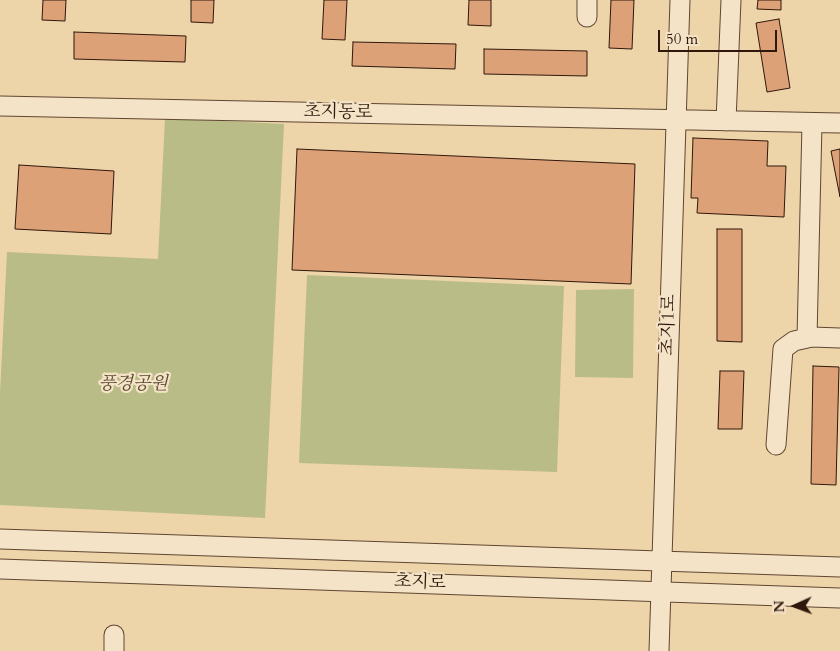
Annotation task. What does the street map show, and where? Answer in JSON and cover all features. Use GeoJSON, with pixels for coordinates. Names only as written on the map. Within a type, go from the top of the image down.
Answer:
{"type":"FeatureCollection","features":[{"type":"Feature","properties":{"kind":"street","name":"초지1로"},"geometry":{"type":"LineString","coordinates":[[659,651],[680,0]]}},
{"type":"Feature","properties":{"kind":"street"},"geometry":{"type":"LineString","coordinates":[[726,121],[731,0]]}},
{"type":"Feature","properties":{"kind":"street","name":"초지동로"},"geometry":{"type":"LineString","coordinates":[[0,106],[840,123]]}},
{"type":"Feature","properties":{"kind":"street"},"geometry":{"type":"LineString","coordinates":[[807,338],[812,123]]}},
{"type":"Feature","properties":{"kind":"street"},"geometry":{"type":"LineString","coordinates":[[776,445],[783,349],[794,341],[807,338],[840,338]]}},
{"type":"Feature","properties":{"kind":"street","name":"초지로"},"geometry":{"type":"LineString","coordinates":[[0,539],[840,567]]}},
{"type":"Feature","properties":{"kind":"street","name":"초지로"},"geometry":{"type":"LineString","coordinates":[[0,569],[840,598]]}},
{"type":"Feature","properties":{"kind":"green space","name":"풍경공원"},"geometry":{"type":"Polygon","coordinates":[[[165,118],[284,124],[265,518],[0,505],[0,393],[7,252],[158,259],[165,118]]]}},
{"type":"Feature","properties":{"kind":"green space"},"geometry":{"type":"Polygon","coordinates":[[[307,275],[564,286],[557,472],[299,463],[307,275]]]}},
{"type":"Feature","properties":{"kind":"green space"},"geometry":{"type":"Polygon","coordinates":[[[634,289],[633,378],[575,377],[576,290],[634,289]]]}},
{"type":"Feature","properties":{"kind":"building"},"geometry":{"type":"Polygon","coordinates":[[[43,0],[66,0],[65,21],[42,20],[43,0]]]}},
{"type":"Feature","properties":{"kind":"building"},"geometry":{"type":"Polygon","coordinates":[[[191,0],[214,0],[213,23],[191,22],[191,0]]]}},
{"type":"Feature","properties":{"kind":"building"},"geometry":{"type":"Polygon","coordinates":[[[324,0],[347,0],[345,40],[322,39],[324,0]]]}},
{"type":"Feature","properties":{"kind":"building"},"geometry":{"type":"Polygon","coordinates":[[[469,0],[491,0],[491,26],[468,25],[469,0]]]}},
{"type":"Feature","properties":{"kind":"building"},"geometry":{"type":"Polygon","coordinates":[[[611,0],[634,0],[632,49],[609,48],[611,0]]]}},
{"type":"Feature","properties":{"kind":"building"},"geometry":{"type":"Polygon","coordinates":[[[758,0],[781,0],[781,10],[757,9],[758,0]]]}},
{"type":"Feature","properties":{"kind":"building"},"geometry":{"type":"Polygon","coordinates":[[[779,19],[790,88],[767,92],[756,23],[779,19]]]}},
{"type":"Feature","properties":{"kind":"building"},"geometry":{"type":"Polygon","coordinates":[[[74,32],[186,36],[185,62],[74,59],[74,32]]]}},
{"type":"Feature","properties":{"kind":"building"},"geometry":{"type":"Polygon","coordinates":[[[353,42],[456,44],[455,69],[352,66],[353,42]]]}},
{"type":"Feature","properties":{"kind":"building"},"geometry":{"type":"Polygon","coordinates":[[[484,49],[587,51],[587,76],[484,74],[484,49]]]}},
{"type":"Feature","properties":{"kind":"building"},"geometry":{"type":"Polygon","coordinates":[[[693,138],[768,141],[767,166],[786,166],[784,217],[697,213],[698,198],[691,198],[693,138]]]}},
{"type":"Feature","properties":{"kind":"building"},"geometry":{"type":"Polygon","coordinates":[[[297,149],[635,164],[631,284],[292,270],[297,149]]]}},
{"type":"Feature","properties":{"kind":"building"},"geometry":{"type":"Polygon","coordinates":[[[840,149],[840,197],[831,151],[840,149]]]}},
{"type":"Feature","properties":{"kind":"building"},"geometry":{"type":"Polygon","coordinates":[[[19,165],[114,171],[111,234],[15,229],[19,165]]]}},
{"type":"Feature","properties":{"kind":"building"},"geometry":{"type":"Polygon","coordinates":[[[717,229],[742,229],[742,342],[717,341],[717,229]]]}},
{"type":"Feature","properties":{"kind":"building"},"geometry":{"type":"Polygon","coordinates":[[[813,366],[839,367],[836,485],[811,484],[813,366]]]}},
{"type":"Feature","properties":{"kind":"building"},"geometry":{"type":"Polygon","coordinates":[[[720,371],[744,371],[742,429],[718,429],[720,371]]]}}]}
